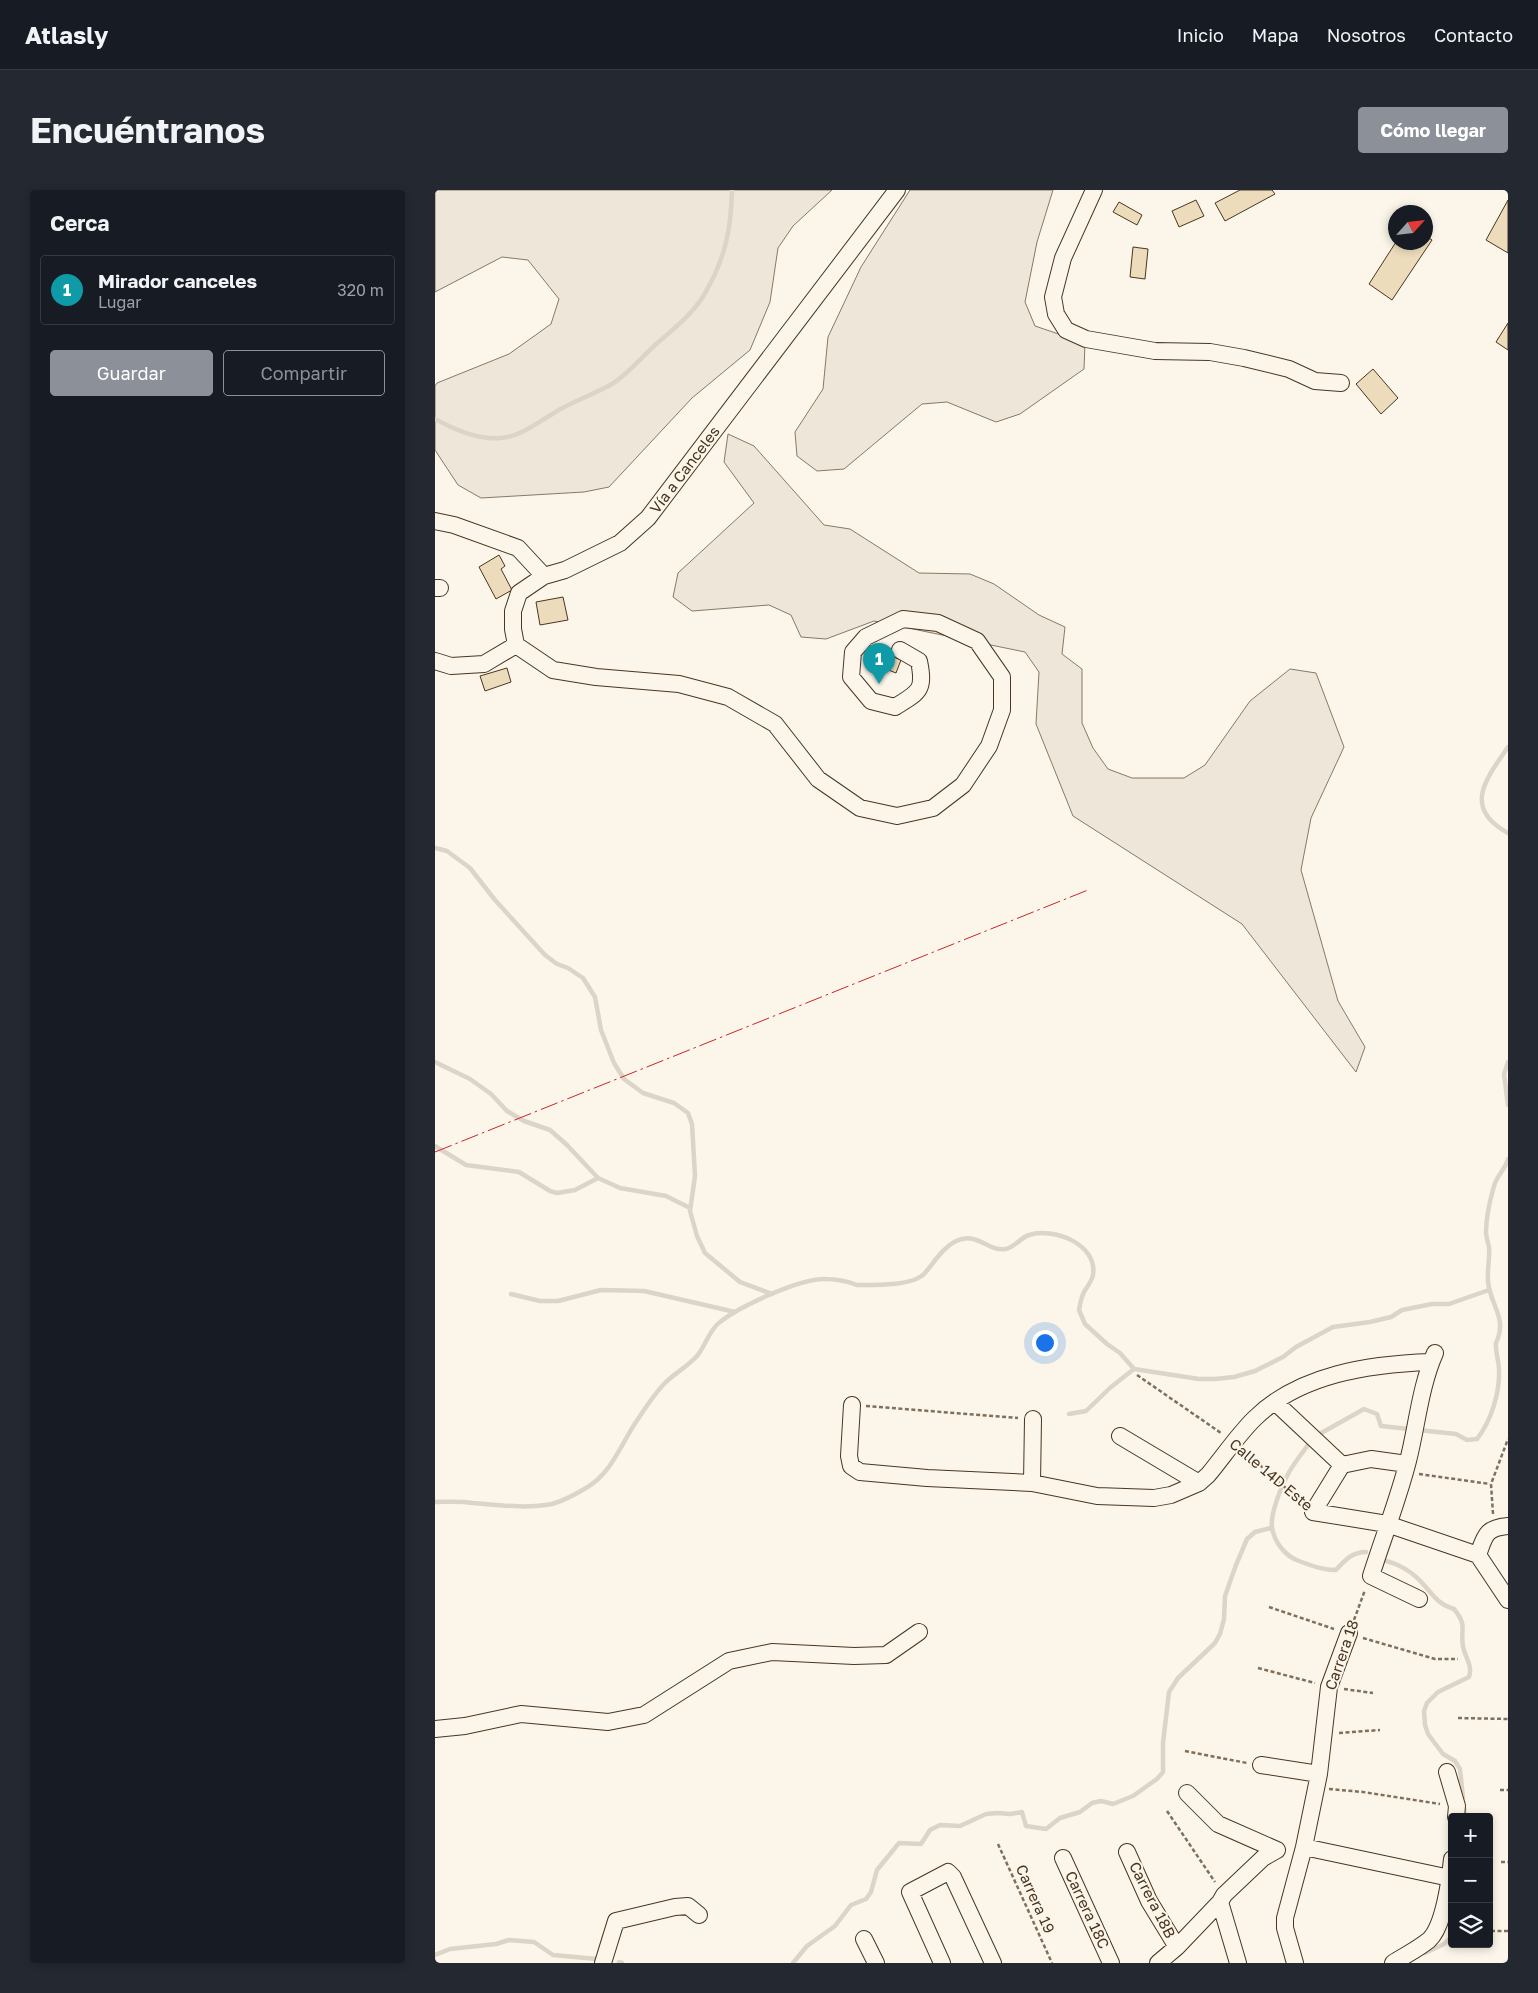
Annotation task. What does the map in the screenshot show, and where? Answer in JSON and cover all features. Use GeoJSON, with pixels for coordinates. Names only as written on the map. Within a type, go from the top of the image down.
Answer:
{"type":"FeatureCollection","features":[{"type":"Feature","properties":{"kind":"street","name":"Vía a Canceles"},"geometry":{"type":"LineString","coordinates":[[516,645],[513,630],[513,611],[519,593],[544,576],[565,570],[620,543],[648,518],[897,190]]}},
{"type":"Feature","properties":{"kind":"street"},"geometry":{"type":"LineString","coordinates":[[1095,190],[1063,258],[1053,297],[1055,314],[1066,330],[1086,339],[1155,350],[1210,352],[1244,358],[1289,369],[1315,381],[1341,383]]}},
{"type":"Feature","properties":{"kind":"street"},"geometry":{"type":"LineString","coordinates":[[435,521],[454,525],[517,548],[544,576]]}},
{"type":"Feature","properties":{"kind":"street"},"geometry":{"type":"LineString","coordinates":[[435,661],[451,666],[484,664],[516,645],[553,670],[596,677],[679,684],[728,697],[775,724],[817,779],[860,808],[897,816],[933,808],[963,785],[989,746],[1002,710],[1001,677],[977,641],[938,623],[903,620],[866,637],[853,652],[851,677],[871,701],[895,707],[917,693],[923,679],[919,661],[900,650]]}},
{"type":"Feature","properties":{"kind":"street"},"geometry":{"type":"LineString","coordinates":[[852,1405],[849,1456],[851,1466],[860,1472],[927,1478],[1032,1483],[1097,1496],[1154,1498],[1171,1495],[1199,1483],[1254,1419],[1275,1402],[1316,1380],[1346,1372],[1433,1358],[1406,1468],[1371,1576],[1419,1599]]}},
{"type":"Feature","properties":{"kind":"street"},"geometry":{"type":"LineString","coordinates":[[1275,1402],[1342,1465]]}},
{"type":"Feature","properties":{"kind":"street"},"geometry":{"type":"LineString","coordinates":[[1032,1483],[1033,1420]]}},
{"type":"Feature","properties":{"kind":"street"},"geometry":{"type":"LineString","coordinates":[[1120,1436],[1199,1483]]}},
{"type":"Feature","properties":{"kind":"street"},"geometry":{"type":"LineString","coordinates":[[1313,1512],[1342,1465],[1371,1460],[1406,1468]]}},
{"type":"Feature","properties":{"kind":"street","name":"Calle 14D Este"},"geometry":{"type":"LineString","coordinates":[[1313,1512],[1387,1524],[1478,1555]]}},
{"type":"Feature","properties":{"kind":"street"},"geometry":{"type":"LineString","coordinates":[[1501,1527],[1487,1532],[1478,1555],[1508,1600]]}},
{"type":"Feature","properties":{"kind":"street"},"geometry":{"type":"LineString","coordinates":[[435,1729],[465,1726],[521,1714],[608,1722],[644,1714],[729,1661],[772,1652],[886,1656],[919,1632]]}},
{"type":"Feature","properties":{"kind":"street","name":"Carrera 18"},"geometry":{"type":"LineString","coordinates":[[1295,1963],[1285,1928],[1285,1918],[1304,1847],[1317,1781],[1329,1687],[1349,1633]]}},
{"type":"Feature","properties":{"kind":"street"},"geometry":{"type":"LineString","coordinates":[[1261,1765],[1317,1781]]}},
{"type":"Feature","properties":{"kind":"street"},"geometry":{"type":"LineString","coordinates":[[1447,1772],[1456,1811]]}},
{"type":"Feature","properties":{"kind":"street"},"geometry":{"type":"LineString","coordinates":[[1158,1963],[1177,1947],[1263,1858],[1277,1850],[1218,1824],[1187,1793]]}},
{"type":"Feature","properties":{"kind":"street"},"geometry":{"type":"LineString","coordinates":[[1304,1847],[1448,1878]]}},
{"type":"Feature","properties":{"kind":"street","name":"Carrera 18B"},"geometry":{"type":"LineString","coordinates":[[1127,1852],[1149,1901],[1177,1947]]}},
{"type":"Feature","properties":{"kind":"street","name":"Carrera 18C"},"geometry":{"type":"LineString","coordinates":[[1063,1858],[1111,1963]]}},
{"type":"Feature","properties":{"kind":"street"},"geometry":{"type":"LineString","coordinates":[[942,1963],[910,1892],[948,1872],[951,1873],[993,1963]]}},
{"type":"Feature","properties":{"kind":"street"},"geometry":{"type":"LineString","coordinates":[[1393,1963],[1430,1939],[1438,1927],[1448,1886]]}},
{"type":"Feature","properties":{"kind":"street"},"geometry":{"type":"LineString","coordinates":[[1222,1899],[1238,1963]]}},
{"type":"Feature","properties":{"kind":"street"},"geometry":{"type":"LineString","coordinates":[[603,1963],[616,1921],[675,1906],[688,1906],[699,1915]]}},
{"type":"Feature","properties":{"kind":"street"},"geometry":{"type":"LineString","coordinates":[[864,1939],[876,1963]]}},
{"type":"Feature","properties":{"kind":"path","name":"Calle 14D Este"},"geometry":{"type":"LineString","coordinates":[[1137,1375],[1235,1443],[1313,1512]]}},
{"type":"Feature","properties":{"kind":"path"},"geometry":{"type":"LineString","coordinates":[[852,1405],[1033,1420]]}},
{"type":"Feature","properties":{"kind":"path"},"geometry":{"type":"LineString","coordinates":[[1501,1527],[1491,1484],[1508,1439]]}},
{"type":"Feature","properties":{"kind":"path"},"geometry":{"type":"LineString","coordinates":[[1406,1468],[1491,1484]]}},
{"type":"Feature","properties":{"kind":"path","name":"Carrera 18"},"geometry":{"type":"LineString","coordinates":[[1349,1633],[1371,1576]]}},
{"type":"Feature","properties":{"kind":"path"},"geometry":{"type":"LineString","coordinates":[[1269,1607],[1435,1659],[1458,1659]]}},
{"type":"Feature","properties":{"kind":"path"},"geometry":{"type":"LineString","coordinates":[[1458,1718],[1508,1719]]}},
{"type":"Feature","properties":{"kind":"path"},"geometry":{"type":"LineString","coordinates":[[1322,1735],[1379,1730]]}},
{"type":"Feature","properties":{"kind":"path"},"geometry":{"type":"LineString","coordinates":[[1185,1750],[1261,1765]]}},
{"type":"Feature","properties":{"kind":"path"},"geometry":{"type":"LineString","coordinates":[[1317,1781],[1456,1811]]}},
{"type":"Feature","properties":{"kind":"path"},"geometry":{"type":"LineString","coordinates":[[1500,1790],[1508,1790]]}},
{"type":"Feature","properties":{"kind":"path"},"geometry":{"type":"LineString","coordinates":[[1167,1811],[1222,1899]]}},
{"type":"Feature","properties":{"kind":"path","name":"Carrera 19"},"geometry":{"type":"LineString","coordinates":[[998,1844],[1052,1963]]}},
{"type":"Feature","properties":{"kind":"path"},"geometry":{"type":"LineString","coordinates":[[1501,1862],[1508,1862]]}},
{"type":"Feature","properties":{"kind":"path"},"geometry":{"type":"LineString","coordinates":[[1493,1931],[1508,1930]]}},
{"type":"Feature","properties":{"kind":"shaded area"},"geometry":{"type":"Polygon","coordinates":[[[435,190],[832,190],[793,226],[778,248],[770,302],[750,350],[692,398],[609,487],[584,492],[481,498],[458,485],[435,450],[435,386],[437,383],[509,354],[551,324],[559,299],[528,260],[502,257],[435,292],[435,190]]]}},
{"type":"Feature","properties":{"kind":"shaded area"},"geometry":{"type":"Polygon","coordinates":[[[910,190],[1053,190],[1037,242],[1025,302],[1035,326],[1085,343],[1084,369],[1020,414],[996,422],[947,402],[922,404],[844,469],[817,471],[797,456],[795,432],[823,389],[828,337],[861,267],[910,190]]]}},
{"type":"Feature","properties":{"kind":"shaded area"},"geometry":{"type":"Polygon","coordinates":[[[728,434],[754,446],[824,525],[850,529],[919,573],[970,574],[994,584],[1039,615],[1065,627],[1062,654],[1082,669],[1082,723],[1093,748],[1108,769],[1132,778],[1184,778],[1205,765],[1250,701],[1290,669],[1316,673],[1344,747],[1311,818],[1301,870],[1338,1001],[1365,1047],[1356,1072],[1242,924],[1073,816],[1036,724],[1039,672],[1025,652],[874,621],[826,639],[801,637],[791,615],[769,605],[692,611],[673,597],[678,573],[754,503],[724,462],[728,434]]]}},
{"type":"Feature","properties":{"kind":"building"},"geometry":{"type":"Polygon","coordinates":[[[1240,190],[1272,190],[1275,194],[1225,221],[1215,203],[1240,190]]]}},
{"type":"Feature","properties":{"kind":"building"},"geometry":{"type":"Polygon","coordinates":[[[1196,200],[1204,216],[1179,227],[1172,211],[1196,200]]]}},
{"type":"Feature","properties":{"kind":"building"},"geometry":{"type":"Polygon","coordinates":[[[1508,200],[1508,253],[1486,240],[1508,200]]]}},
{"type":"Feature","properties":{"kind":"building"},"geometry":{"type":"Polygon","coordinates":[[[1119,202],[1142,215],[1137,225],[1113,212],[1119,202]]]}},
{"type":"Feature","properties":{"kind":"building"},"geometry":{"type":"Polygon","coordinates":[[[1133,247],[1148,249],[1145,279],[1130,277],[1133,247]]]}},
{"type":"Feature","properties":{"kind":"building"},"geometry":{"type":"Polygon","coordinates":[[[1391,250],[1425,250],[1392,300],[1369,284],[1391,250]]]}},
{"type":"Feature","properties":{"kind":"building"},"geometry":{"type":"Polygon","coordinates":[[[1508,323],[1508,350],[1496,342],[1508,323]]]}},
{"type":"Feature","properties":{"kind":"building"},"geometry":{"type":"Polygon","coordinates":[[[1373,369],[1398,398],[1381,414],[1356,384],[1373,369]]]}},
{"type":"Feature","properties":{"kind":"building"},"geometry":{"type":"Polygon","coordinates":[[[499,555],[505,566],[501,569],[512,590],[496,599],[479,567],[499,555]]]}},
{"type":"Feature","properties":{"kind":"building"},"geometry":{"type":"Polygon","coordinates":[[[563,597],[568,620],[540,625],[536,602],[563,597]]]}},
{"type":"Feature","properties":{"kind":"building"},"geometry":{"type":"Polygon","coordinates":[[[881,652],[901,660],[896,673],[876,665],[881,652]]]}},
{"type":"Feature","properties":{"kind":"building"},"geometry":{"type":"Polygon","coordinates":[[[507,668],[511,682],[485,691],[480,676],[507,668]]]}},
{"type":"Feature","properties":{"kind":"waterway"},"geometry":{"type":"LineString","coordinates":[[435,419],[475,436],[507,437],[528,429],[575,401],[618,380],[687,316],[704,295],[722,257],[730,219],[732,190]]}},
{"type":"Feature","properties":{"kind":"waterway"},"geometry":{"type":"LineString","coordinates":[[1508,747],[1486,782],[1482,803],[1485,814],[1508,833]]}},
{"type":"Feature","properties":{"kind":"waterway"},"geometry":{"type":"LineString","coordinates":[[435,848],[447,851],[470,868],[495,900],[545,955],[583,978],[595,997],[601,1030],[614,1063],[624,1079],[643,1093],[674,1103],[688,1113],[692,1124],[695,1176],[690,1211],[697,1236],[705,1253],[740,1282],[772,1294]]}},
{"type":"Feature","properties":{"kind":"waterway"},"geometry":{"type":"LineString","coordinates":[[435,1062],[470,1079],[491,1094],[507,1111],[524,1121],[550,1130],[598,1178],[620,1188],[666,1196],[690,1208]]}},
{"type":"Feature","properties":{"kind":"waterway"},"geometry":{"type":"LineString","coordinates":[[1508,1062],[1504,1074],[1508,1105]]}},
{"type":"Feature","properties":{"kind":"waterway"},"geometry":{"type":"LineString","coordinates":[[435,1146],[466,1165],[519,1172],[550,1191],[557,1193],[575,1190],[598,1178]]}},
{"type":"Feature","properties":{"kind":"waterway"},"geometry":{"type":"LineString","coordinates":[[1316,1436],[1364,1409],[1377,1414],[1381,1426],[1456,1434],[1467,1440],[1477,1439],[1482,1432],[1496,1397],[1499,1379],[1496,1343],[1500,1326],[1489,1290],[1487,1220],[1495,1182],[1508,1159]]}},
{"type":"Feature","properties":{"kind":"waterway"},"geometry":{"type":"LineString","coordinates":[[435,1502],[532,1506],[561,1501],[586,1488],[603,1474],[658,1391],[669,1379],[697,1356],[716,1325],[729,1316],[770,1294],[813,1280],[832,1279],[857,1285],[892,1284],[911,1281],[924,1274],[951,1244],[964,1239],[970,1238],[999,1249],[1009,1248],[1026,1236],[1039,1233],[1061,1236],[1072,1240],[1081,1247],[1093,1264],[1091,1282],[1083,1294],[1079,1310],[1085,1324],[1120,1353],[1134,1369],[1199,1379],[1234,1377],[1255,1371],[1283,1357],[1296,1347],[1333,1327],[1370,1322],[1391,1317],[1402,1310],[1432,1304],[1449,1304],[1489,1290]]}},
{"type":"Feature","properties":{"kind":"waterway"},"geometry":{"type":"LineString","coordinates":[[511,1294],[540,1301],[558,1301],[601,1290],[644,1291],[735,1312]]}},
{"type":"Feature","properties":{"kind":"waterway"},"geometry":{"type":"LineString","coordinates":[[1069,1414],[1086,1411],[1111,1387],[1134,1369]]}},
{"type":"Feature","properties":{"kind":"waterway"},"geometry":{"type":"LineString","coordinates":[[1311,1441],[1289,1472],[1279,1494],[1272,1522],[1275,1538],[1285,1552],[1294,1559],[1327,1569],[1336,1570],[1353,1555],[1366,1552]]}},
{"type":"Feature","properties":{"kind":"waterway"},"geometry":{"type":"LineString","coordinates":[[793,1963],[807,1946],[835,1926],[851,1905],[866,1899],[871,1892],[877,1870],[899,1843],[921,1844],[930,1830],[940,1825],[960,1826],[986,1814],[1022,1812],[1026,1826],[1046,1829],[1060,1818],[1080,1812],[1092,1803],[1101,1801],[1113,1804],[1133,1796],[1157,1779],[1163,1772],[1163,1743],[1169,1692],[1178,1678],[1215,1643],[1220,1634],[1224,1619],[1225,1596],[1247,1539],[1255,1532],[1271,1528]]}},
{"type":"Feature","properties":{"kind":"waterway"},"geometry":{"type":"LineString","coordinates":[[1380,1560],[1398,1565],[1410,1572],[1441,1603],[1454,1609],[1461,1620],[1463,1646],[1470,1669],[1469,1677],[1438,1692],[1427,1703],[1424,1711],[1428,1734],[1443,1754],[1455,1761],[1460,1769],[1463,1798]]}},
{"type":"Feature","properties":{"kind":"waterway"},"geometry":{"type":"LineString","coordinates":[[1464,1808],[1465,1813]]}},
{"type":"Feature","properties":{"kind":"waterway"},"geometry":{"type":"LineString","coordinates":[[435,1955],[450,1949],[496,1944],[509,1940],[534,1942],[553,1955],[597,1959]]}},
{"type":"Feature","properties":{"kind":"waterway"},"geometry":{"type":"LineString","coordinates":[[1425,1953],[1444,1944],[1448,1940]]}},
{"type":"Feature","properties":{"kind":"power"},"geometry":{"type":"LineString","coordinates":[[435,1152],[1088,890]]}},
{"type":"Feature","properties":{"kind":"place","name":"Mirador canceles"},"geometry":{"type":"Point","coordinates":[879,684]}}]}
